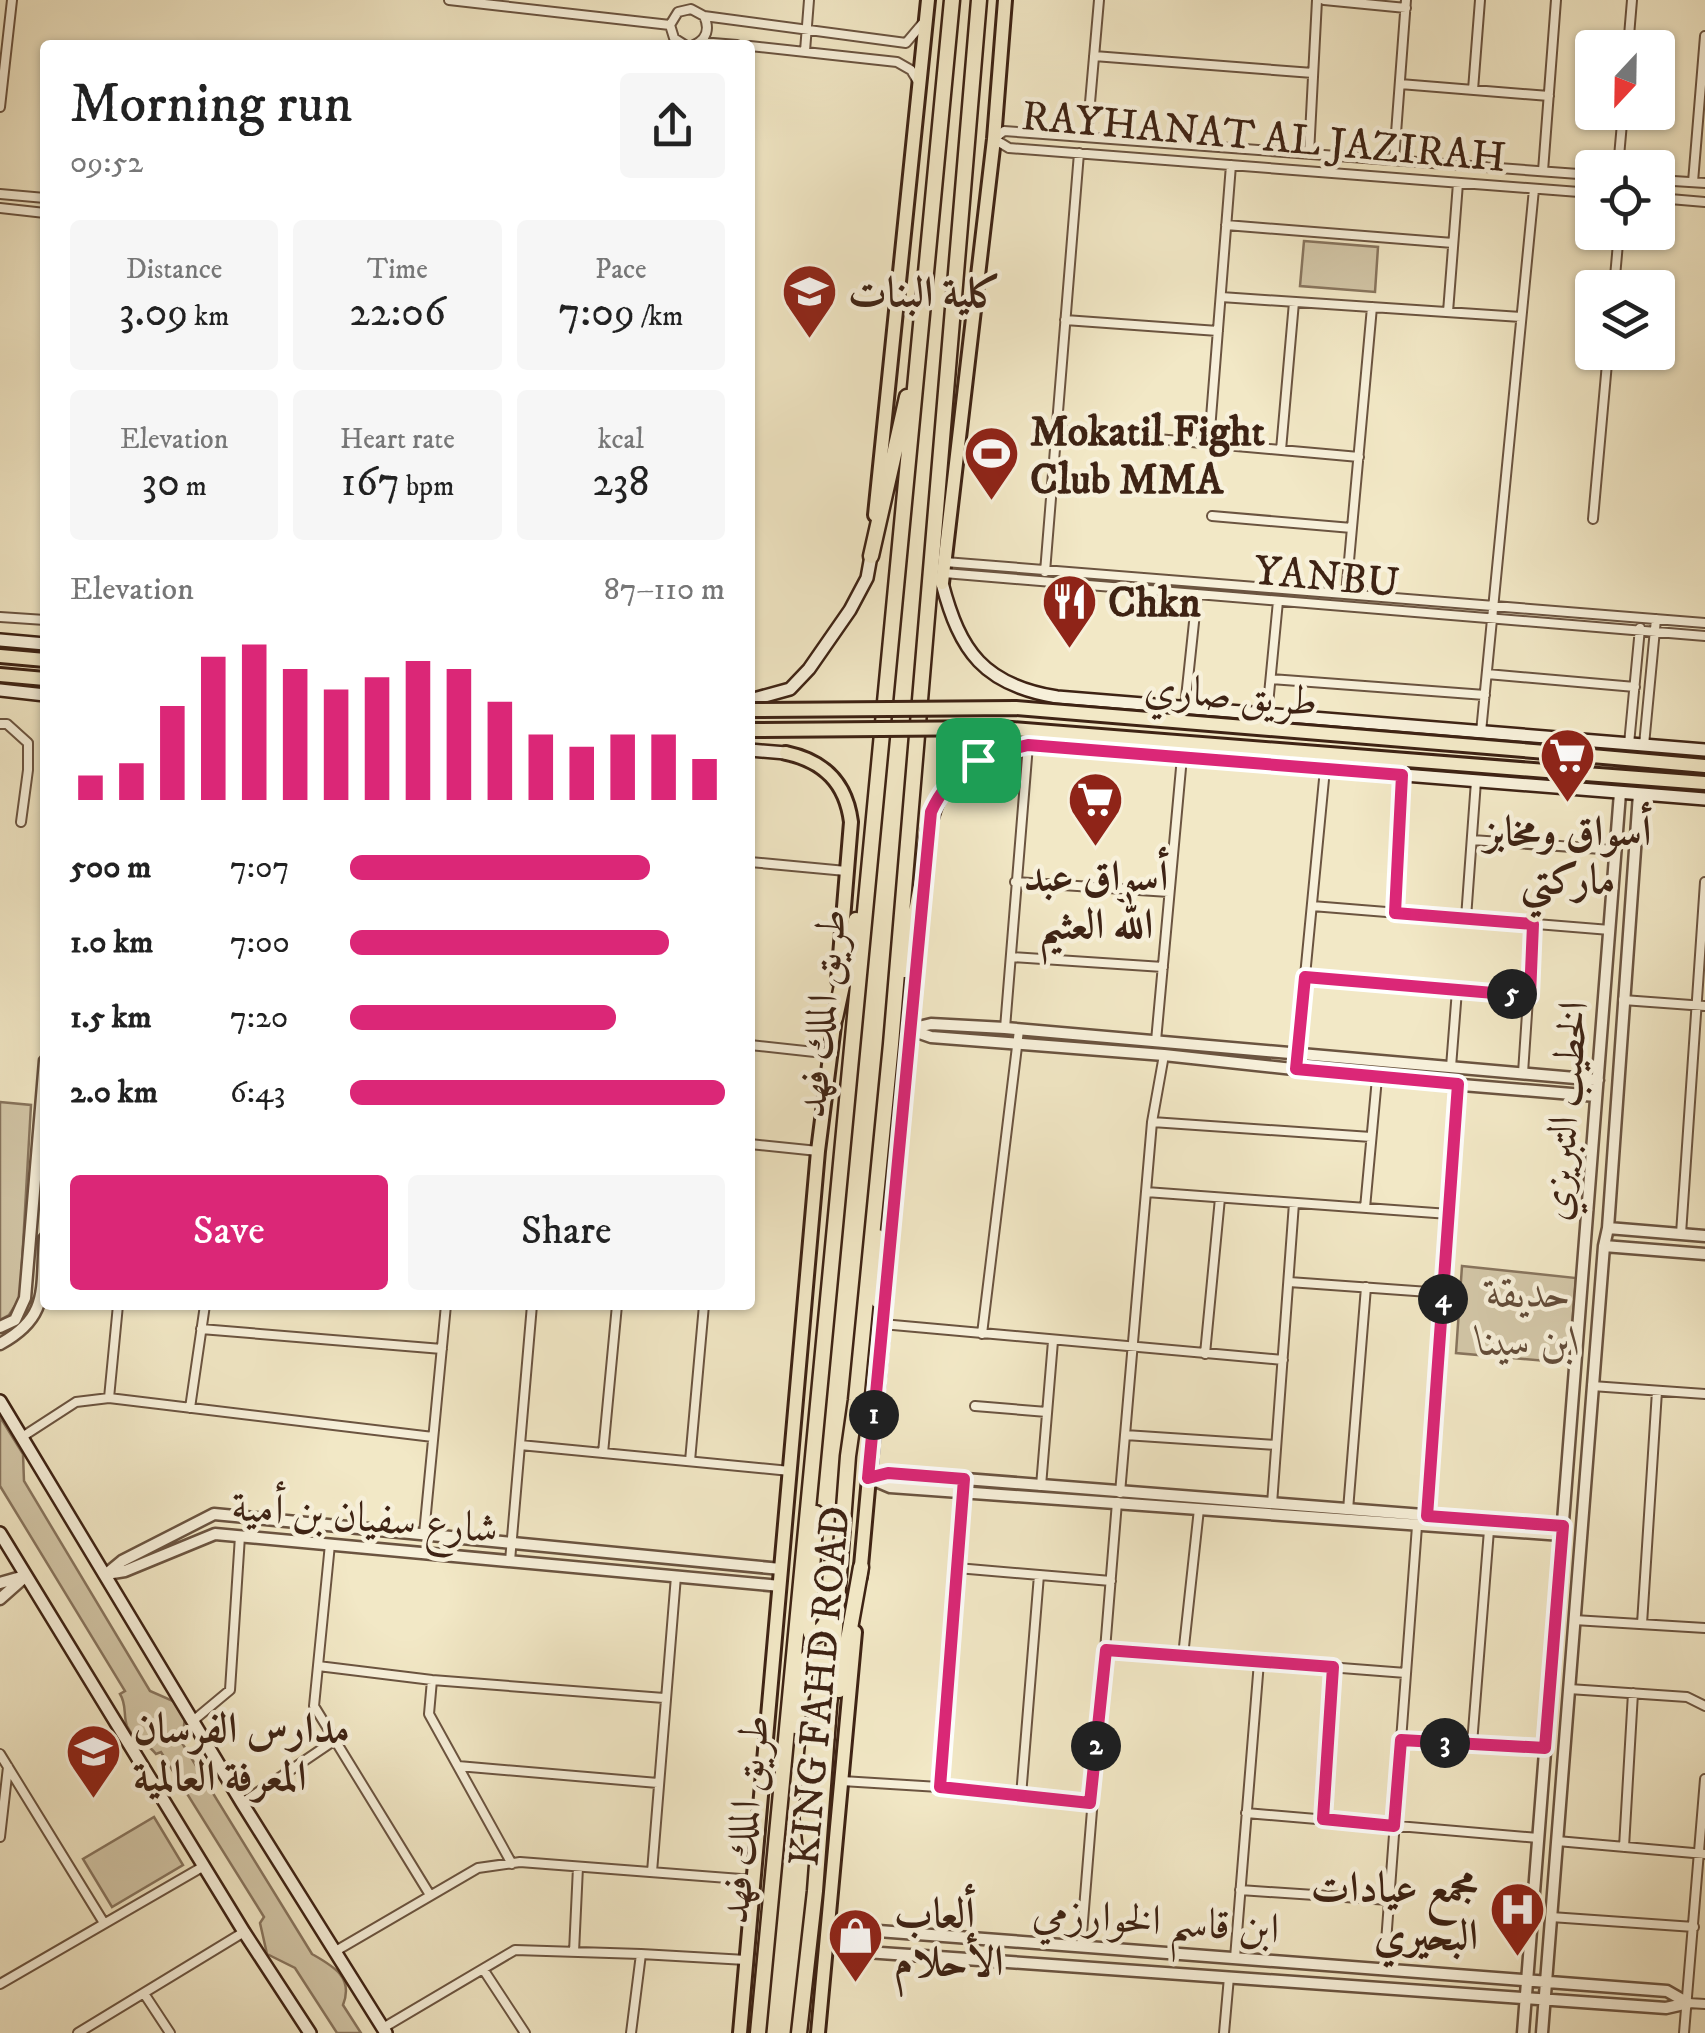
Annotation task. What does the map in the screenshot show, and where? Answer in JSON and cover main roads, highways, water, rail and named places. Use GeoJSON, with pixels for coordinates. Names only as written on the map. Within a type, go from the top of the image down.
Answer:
{"type":"FeatureCollection","features":[{"type":"Feature","properties":{"kind":"highway","name":"طريق الملك فهد"},"geometry":{"type":"LineString","coordinates":[[758,2033],[952,0]]}},
{"type":"Feature","properties":{"kind":"highway","name":"طريق الملك فهد"},"geometry":{"type":"LineString","coordinates":[[799,2033],[815,1891],[848,1456],[890,1044],[979,0]]}},
{"type":"Feature","properties":{"kind":"highway"},"geometry":{"type":"LineString","coordinates":[[871,556],[920,343]]}},
{"type":"Feature","properties":{"kind":"highway"},"geometry":{"type":"LineString","coordinates":[[836,1018],[870,856]]}},
{"type":"Feature","properties":{"kind":"highway"},"geometry":{"type":"LineString","coordinates":[[890,1044],[923,875]]}},
{"type":"Feature","properties":{"kind":"highway"},"geometry":{"type":"LineString","coordinates":[[819,1387],[820,1438],[808,1625],[812,1634],[818,1636],[826,1623],[839,1494],[848,1456]]}},
{"type":"Feature","properties":{"kind":"highway"},"geometry":{"type":"LineString","coordinates":[[825,1769],[861,1567]]}},
{"type":"Feature","properties":{"kind":"highway"},"geometry":{"type":"LineString","coordinates":[[774,1870],[802,1678],[807,1658],[818,1655],[821,1667],[807,1809],[815,1891]]}},
{"type":"Feature","properties":{"kind":"main road"},"geometry":{"type":"LineString","coordinates":[[755,699],[790,689],[810,669],[867,578],[928,0]]}},
{"type":"Feature","properties":{"kind":"main road"},"geometry":{"type":"LineString","coordinates":[[1006,0],[994,139],[944,572],[949,610],[970,652],[1006,684],[1025,692],[1057,697],[1705,750]]}},
{"type":"Feature","properties":{"kind":"main road"},"geometry":{"type":"LineString","coordinates":[[0,640],[40,644]]}},
{"type":"Feature","properties":{"kind":"main road"},"geometry":{"type":"LineString","coordinates":[[0,656],[40,660]]}},
{"type":"Feature","properties":{"kind":"main road"},"geometry":{"type":"LineString","coordinates":[[0,675],[40,678]]}},
{"type":"Feature","properties":{"kind":"main road"},"geometry":{"type":"LineString","coordinates":[[0,689],[40,692]]}},
{"type":"Feature","properties":{"kind":"main road","name":"طريق صاري"},"geometry":{"type":"LineString","coordinates":[[755,710],[1016,708],[1705,766]]}},
{"type":"Feature","properties":{"kind":"main road","name":"طريق صاري"},"geometry":{"type":"LineString","coordinates":[[755,730],[1000,728],[1705,783]]}},
{"type":"Feature","properties":{"kind":"main road"},"geometry":{"type":"LineString","coordinates":[[1028,745],[1705,800]]}},
{"type":"Feature","properties":{"kind":"main road","name":"KING FAHD ROAD"},"geometry":{"type":"LineString","coordinates":[[818,2033],[931,812],[949,781],[993,753],[1028,745]]}},
{"type":"Feature","properties":{"kind":"main road"},"geometry":{"type":"LineString","coordinates":[[755,750],[786,753]]}},
{"type":"Feature","properties":{"kind":"main road","name":"طريق الملك فهد"},"geometry":{"type":"LineString","coordinates":[[740,2033],[818,1152],[833,1054],[851,822],[842,788],[830,772],[810,760],[786,753]]}},
{"type":"Feature","properties":{"kind":"main road","name":"طريق الملك فهد"},"geometry":{"type":"LineString","coordinates":[[876,1398],[878,1178]]}},
{"type":"Feature","properties":{"kind":"main road"},"geometry":{"type":"LineString","coordinates":[[0,1401],[384,2031]]}},
{"type":"Feature","properties":{"kind":"main road"},"geometry":{"type":"LineString","coordinates":[[0,1412],[22,1437]]}},
{"type":"Feature","properties":{"kind":"main road"},"geometry":{"type":"LineString","coordinates":[[0,1532],[310,2033]]}},
{"type":"Feature","properties":{"kind":"place","name":"كلية البنات"},"geometry":{"type":"Point","coordinates":[809,340]}},
{"type":"Feature","properties":{"kind":"place","name":"Mokatil Fight Club MMA"},"geometry":{"type":"Point","coordinates":[991,503]}},
{"type":"Feature","properties":{"kind":"place","name":"Chkn"},"geometry":{"type":"Point","coordinates":[1069,650]}},
{"type":"Feature","properties":{"kind":"place","name":"أسواق ومخابز ماركتي"},"geometry":{"type":"Point","coordinates":[1568,804]}},
{"type":"Feature","properties":{"kind":"place","name":"أسواق عبد الله العثيم"},"geometry":{"type":"Point","coordinates":[1096,849]}},
{"type":"Feature","properties":{"kind":"place","name":"مدارس الفرسان المعرفة العالمية"},"geometry":{"type":"Point","coordinates":[94,1800]}},
{"type":"Feature","properties":{"kind":"place","name":"مجمع عيادات البحيري"},"geometry":{"type":"Point","coordinates":[1517,1959]}},
{"type":"Feature","properties":{"kind":"place","name":"ألعاب الأحلام"},"geometry":{"type":"Point","coordinates":[855,1985]}},
{"type":"Feature","properties":{"kind":"park label","name":"حديقة ابن سينا"},"geometry":{"type":"Point","coordinates":[1529,1316]}}]}
